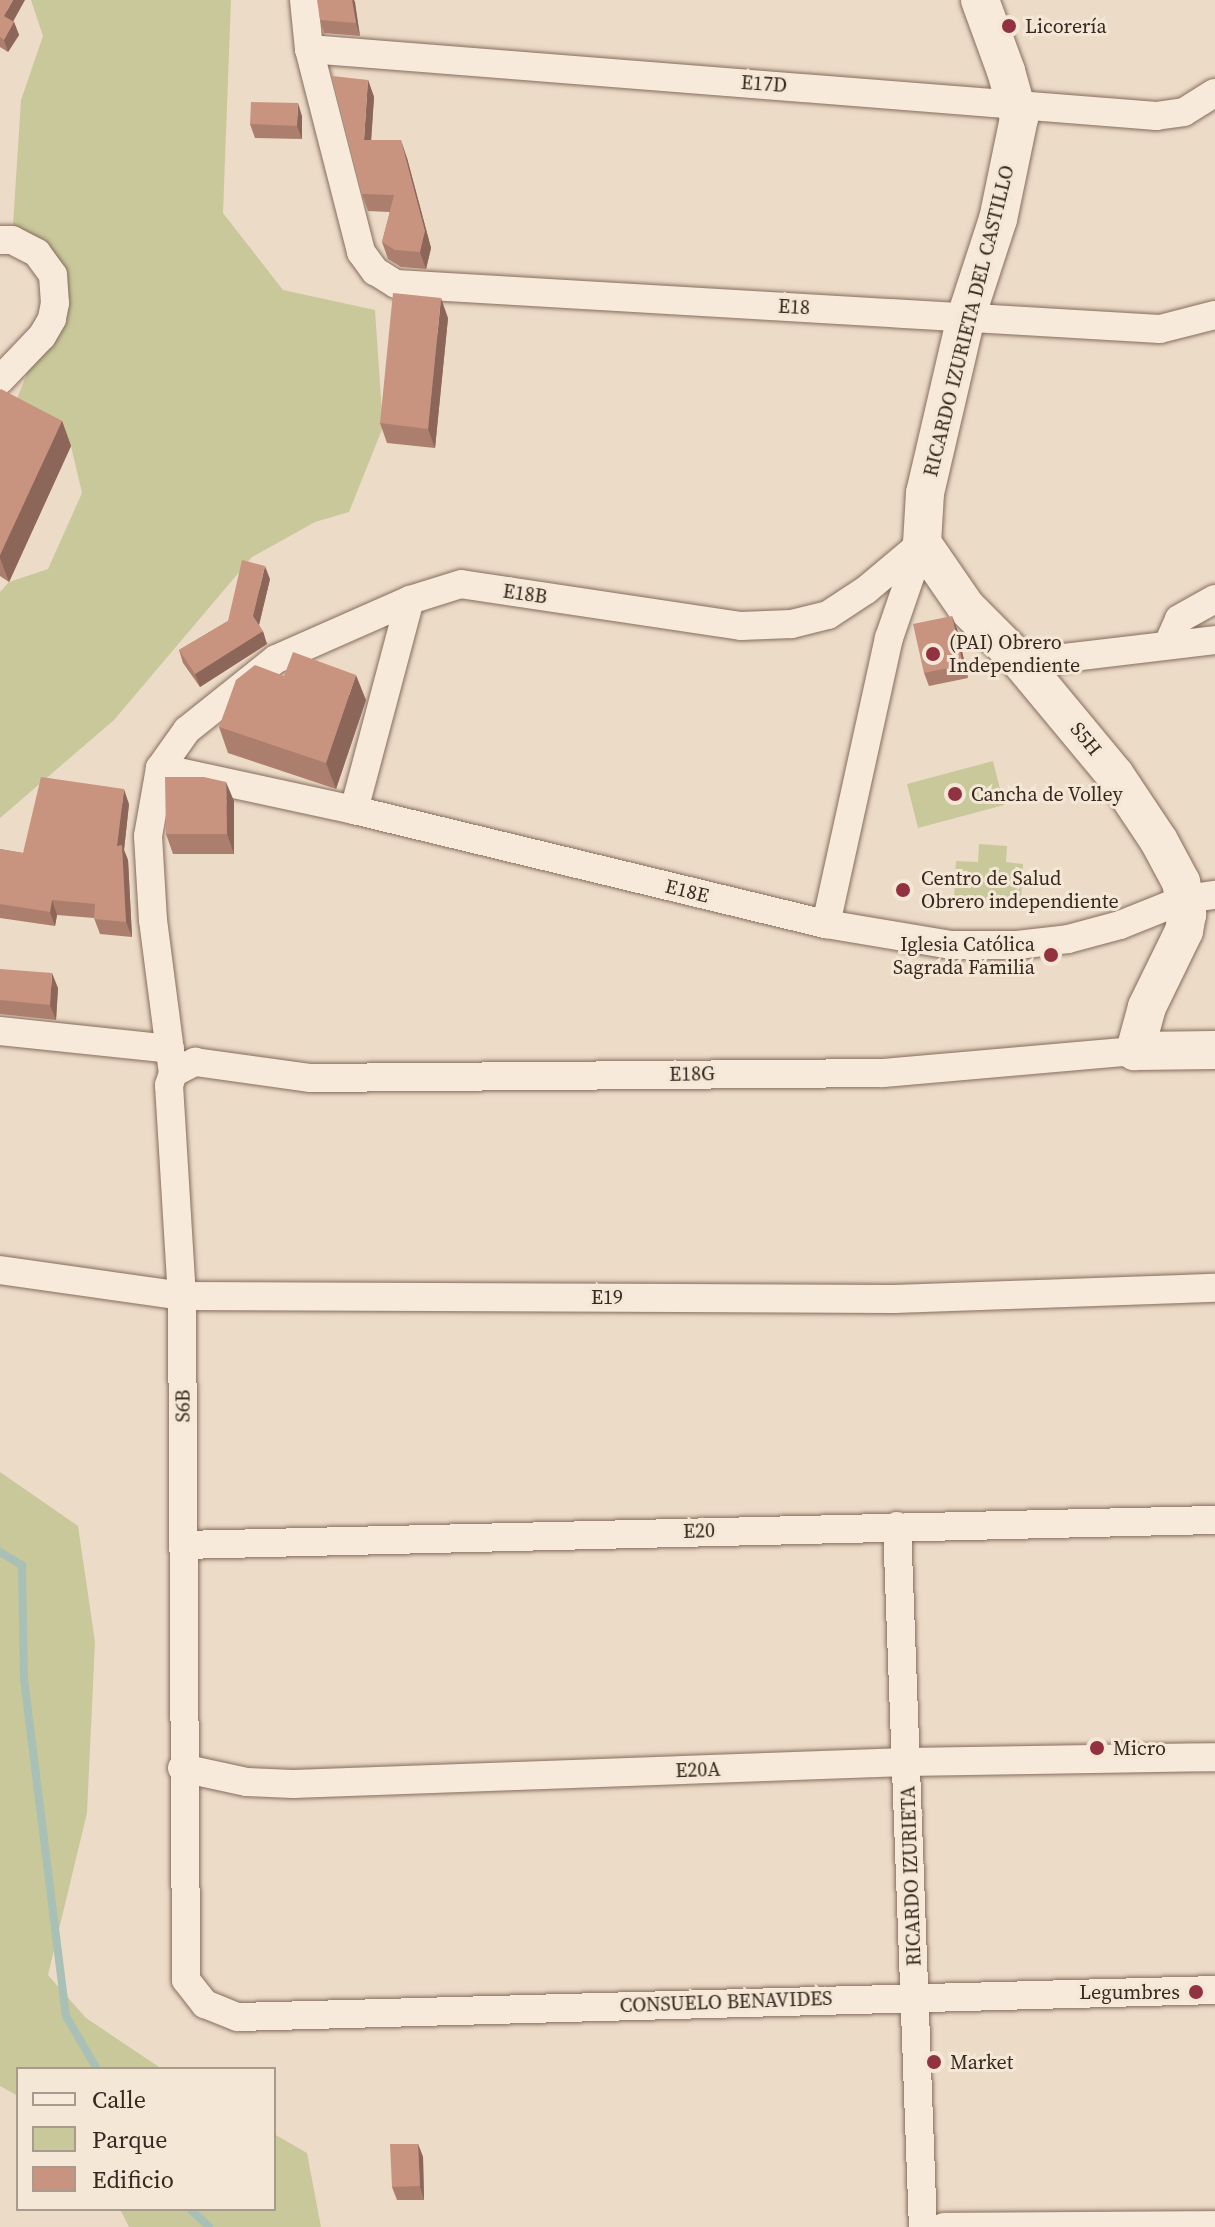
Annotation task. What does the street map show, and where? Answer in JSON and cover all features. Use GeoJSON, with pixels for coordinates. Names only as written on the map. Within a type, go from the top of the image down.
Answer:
{"type":"FeatureCollection","features":[{"type":"Feature","properties":{"kind":"street"},"geometry":{"type":"LineString","coordinates":[[304,0],[309,49]]}},
{"type":"Feature","properties":{"kind":"street","name":"RICARDO IZURIETA DEL CASTILLO"},"geometry":{"type":"LineString","coordinates":[[826,924],[889,638],[922,543],[925,493],[966,317],[998,219],[1017,133],[1017,103],[980,0]]}},
{"type":"Feature","properties":{"kind":"street","name":"E17D"},"geometry":{"type":"LineString","coordinates":[[309,49],[1156,116],[1184,112],[1215,93]]}},
{"type":"Feature","properties":{"kind":"street","name":"E18"},"geometry":{"type":"LineString","coordinates":[[309,49],[361,252],[375,271],[396,284],[1160,329],[1215,315]]}},
{"type":"Feature","properties":{"kind":"street"},"geometry":{"type":"LineString","coordinates":[[0,240],[12,240],[37,253],[53,275],[55,303],[52,319],[42,336],[0,380]]}},
{"type":"Feature","properties":{"kind":"street","name":"E18B"},"geometry":{"type":"LineString","coordinates":[[160,768],[187,730],[276,659],[410,600],[461,584],[741,626],[791,624],[828,615],[866,590],[922,543]]}},
{"type":"Feature","properties":{"kind":"street","name":"S5H"},"geometry":{"type":"LineString","coordinates":[[922,543],[966,607],[1022,663],[1115,775],[1159,841],[1181,882],[1200,897],[1147,1007],[1135,1051]]}},
{"type":"Feature","properties":{"kind":"street"},"geometry":{"type":"LineString","coordinates":[[1168,644],[1179,619],[1215,599]]}},
{"type":"Feature","properties":{"kind":"street"},"geometry":{"type":"LineString","coordinates":[[354,810],[410,600]]}},
{"type":"Feature","properties":{"kind":"street"},"geometry":{"type":"LineString","coordinates":[[1022,663],[1215,640]]}},
{"type":"Feature","properties":{"kind":"street","name":"E18E"},"geometry":{"type":"LineString","coordinates":[[160,768],[354,810],[826,924],[951,945],[1017,945],[1087,936],[1200,897]]}},
{"type":"Feature","properties":{"kind":"street","name":"S6B"},"geometry":{"type":"LineString","coordinates":[[160,768],[148,836],[153,920],[171,1061],[169,1085],[182,1296],[182,1768],[186,1980],[205,2004],[238,2017]]}},
{"type":"Feature","properties":{"kind":"street","name":"E18G"},"geometry":{"type":"LineString","coordinates":[[0,1031],[171,1061],[311,1078],[883,1073],[1135,1051],[1215,1050]]}},
{"type":"Feature","properties":{"kind":"street","name":"E19"},"geometry":{"type":"LineString","coordinates":[[0,1270],[182,1296],[894,1299],[1215,1288]]}},
{"type":"Feature","properties":{"kind":"street","name":"E20"},"geometry":{"type":"LineString","coordinates":[[183,1545],[1215,1520]]}},
{"type":"Feature","properties":{"kind":"street","name":"RICARDO IZURIETA"},"geometry":{"type":"LineString","coordinates":[[897,1526],[923,2227]]}},
{"type":"Feature","properties":{"kind":"street","name":"E20A"},"geometry":{"type":"LineString","coordinates":[[182,1768],[247,1782],[293,1784],[906,1762],[1215,1757]]}},
{"type":"Feature","properties":{"kind":"street","name":"CONSUELO BENAVIDES"},"geometry":{"type":"LineString","coordinates":[[238,2017],[916,1995],[1215,1990]]}},
{"type":"Feature","properties":{"kind":"street"},"geometry":{"type":"LineString","coordinates":[[944,2227],[1215,2225]]}},
{"type":"Feature","properties":{"kind":"green space"},"geometry":{"type":"Polygon","coordinates":[[[31,0],[231,0],[223,213],[283,290],[375,310],[383,427],[349,512],[315,522],[252,557],[114,720],[0,818],[0,592],[9,582],[48,569],[82,493],[71,446],[11,414],[55,303],[12,240],[21,100],[43,36],[31,0]]]}},
{"type":"Feature","properties":{"kind":"green space","name":"Cancha de Volley"},"geometry":{"type":"Polygon","coordinates":[[[993,761],[1004,805],[918,828],[907,784],[993,761]]]}},
{"type":"Feature","properties":{"kind":"green space","name":"Cancha de Volley"},"geometry":{"type":"Polygon","coordinates":[[[979,844],[1007,846],[1006,862],[1023,864],[1021,904],[954,899],[956,861],[978,862],[979,844]]]}},
{"type":"Feature","properties":{"kind":"green space"},"geometry":{"type":"Polygon","coordinates":[[[0,1472],[78,1526],[95,1642],[87,1813],[48,1975],[86,2018],[159,2067],[16,2067],[16,2095],[0,2086],[0,1472]]]}},
{"type":"Feature","properties":{"kind":"green space"},"geometry":{"type":"Polygon","coordinates":[[[276,2135],[307,2153],[321,2227],[129,2227],[121,2211],[276,2211],[276,2135]]]}},
{"type":"Feature","properties":{"kind":"building"},"geometry":{"type":"Polygon","coordinates":[[[0,0],[13,0],[4,16],[14,22],[4,40],[0,37],[0,0]]]}},
{"type":"Feature","properties":{"kind":"building"},"geometry":{"type":"Polygon","coordinates":[[[317,0],[352,0],[356,23],[320,20],[317,0]]]}},
{"type":"Feature","properties":{"kind":"building"},"geometry":{"type":"Polygon","coordinates":[[[332,76],[368,80],[364,140],[401,140],[425,231],[420,252],[395,250],[382,242],[394,195],[362,194],[332,76]]]}},
{"type":"Feature","properties":{"kind":"building"},"geometry":{"type":"Polygon","coordinates":[[[251,102],[298,103],[297,126],[250,124],[251,102]]]}},
{"type":"Feature","properties":{"kind":"building"},"geometry":{"type":"Polygon","coordinates":[[[393,293],[441,298],[428,429],[380,423],[393,293]]]}},
{"type":"Feature","properties":{"kind":"building"},"geometry":{"type":"Polygon","coordinates":[[[0,390],[62,421],[0,555],[0,390]]]}},
{"type":"Feature","properties":{"kind":"building"},"geometry":{"type":"Polygon","coordinates":[[[242,560],[265,566],[253,616],[263,631],[195,674],[179,650],[228,621],[242,560]]]}},
{"type":"Feature","properties":{"kind":"building"},"geometry":{"type":"Polygon","coordinates":[[[952,616],[963,665],[924,673],[913,624],[952,616]]]}},
{"type":"Feature","properties":{"kind":"building"},"geometry":{"type":"Polygon","coordinates":[[[293,652],[356,675],[326,763],[219,727],[236,680],[255,665],[284,676],[293,652]]]}},
{"type":"Feature","properties":{"kind":"building"},"geometry":{"type":"Polygon","coordinates":[[[41,777],[124,789],[117,846],[122,845],[126,922],[94,919],[95,904],[52,900],[50,912],[0,904],[0,849],[23,853],[41,777]]]}},
{"type":"Feature","properties":{"kind":"building"},"geometry":{"type":"Polygon","coordinates":[[[165,777],[204,777],[226,782],[227,834],[166,834],[165,777]]]}},
{"type":"Feature","properties":{"kind":"building"},"geometry":{"type":"Polygon","coordinates":[[[0,969],[52,973],[50,1005],[0,1000],[0,969]]]}},
{"type":"Feature","properties":{"kind":"building"},"geometry":{"type":"Polygon","coordinates":[[[390,2144],[418,2144],[420,2186],[392,2187],[390,2144]]]}},
{"type":"Feature","properties":{"kind":"waterway"},"geometry":{"type":"LineString","coordinates":[[0,1552],[22,1565],[24,1679],[66,2016],[96,2067]]}},
{"type":"Feature","properties":{"kind":"waterway"},"geometry":{"type":"LineString","coordinates":[[192,2211],[209,2227]]}},
{"type":"Feature","properties":{"kind":"place","name":"Licorería"},"geometry":{"type":"Point","coordinates":[1009,26]}},
{"type":"Feature","properties":{"kind":"place","name":"(PAI) Obrero Independiente"},"geometry":{"type":"Point","coordinates":[933,654]}},
{"type":"Feature","properties":{"kind":"place","name":"Cancha de Volley"},"geometry":{"type":"Point","coordinates":[955,794]}},
{"type":"Feature","properties":{"kind":"place","name":"Centro de Salud Obrero independiente"},"geometry":{"type":"Point","coordinates":[903,890]}},
{"type":"Feature","properties":{"kind":"place","name":"Iglesia Católica Sagrada Familia"},"geometry":{"type":"Point","coordinates":[1051,955]}},
{"type":"Feature","properties":{"kind":"place","name":"Micro"},"geometry":{"type":"Point","coordinates":[1097,1748]}},
{"type":"Feature","properties":{"kind":"place","name":"Legumbres"},"geometry":{"type":"Point","coordinates":[1196,1992]}},
{"type":"Feature","properties":{"kind":"place","name":"Market"},"geometry":{"type":"Point","coordinates":[934,2062]}}]}
